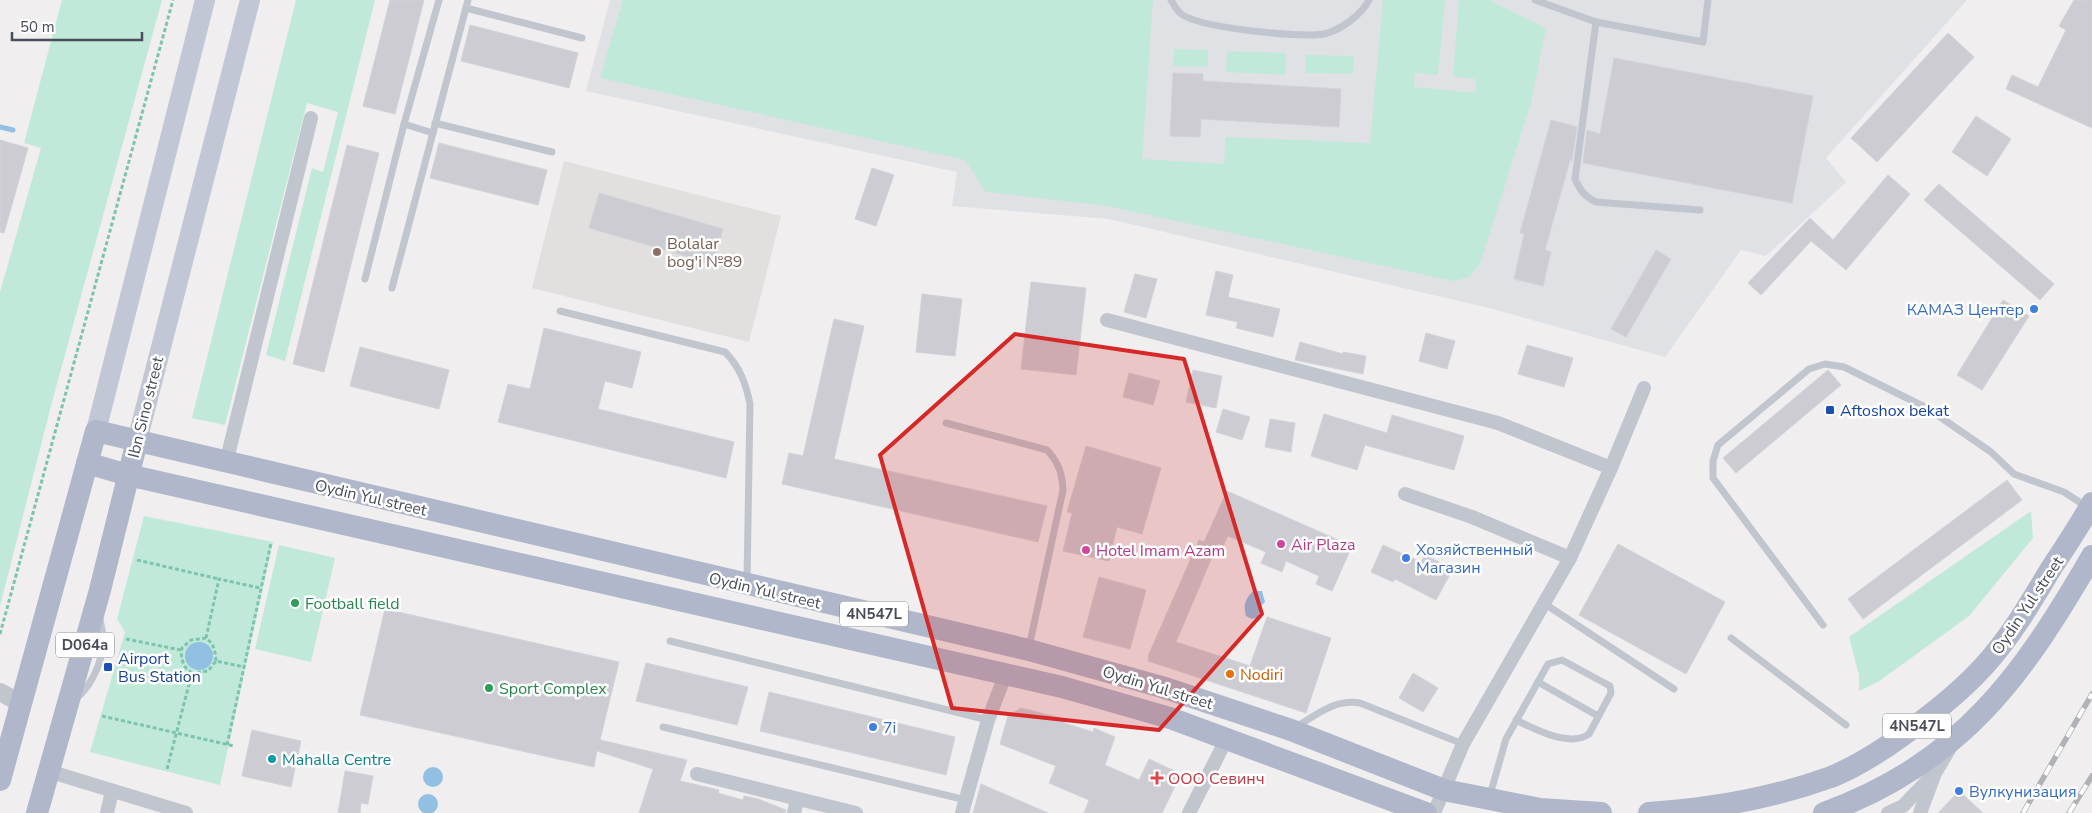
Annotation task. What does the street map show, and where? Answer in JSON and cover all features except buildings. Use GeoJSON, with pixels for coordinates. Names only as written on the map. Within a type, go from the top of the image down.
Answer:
{"type":"FeatureCollection","features":[{"type":"Feature","properties":{"kind":"main road","name":"D064a"},"geometry":{"type":"LineString","coordinates":[[0,780],[96,431],[205,0]]}},
{"type":"Feature","properties":{"kind":"main road","name":"Ibn Sino street"},"geometry":{"type":"LineString","coordinates":[[37,813],[100,590],[136,441],[250,0]]}},
{"type":"Feature","properties":{"kind":"main road","name":"Oydin Yul street"},"geometry":{"type":"LineString","coordinates":[[96,431],[747,586],[1029,650],[1162,687],[1291,730],[1444,790],[1540,809],[1602,813]]}},
{"type":"Feature","properties":{"kind":"main road","name":"Oydin Yul street"},"geometry":{"type":"LineString","coordinates":[[87,463],[128,475],[1006,673],[1170,718],[1227,738],[1412,811]]}},
{"type":"Feature","properties":{"kind":"main road","name":"Oydin Yul street"},"geometry":{"type":"LineString","coordinates":[[1649,813],[1696,810],[1749,800],[1802,786],[1831,776],[1890,745],[1926,719],[1960,690],[1991,659],[2018,624],[2090,505]]}},
{"type":"Feature","properties":{"kind":"main road","name":"Oydin Yul street"},"geometry":{"type":"LineString","coordinates":[[1824,813],[1858,800],[1908,772],[1954,740],[2002,692],[2023,665],[2092,556]]}},
{"type":"Feature","properties":{"kind":"street"},"geometry":{"type":"LineString","coordinates":[[226,463],[311,118]]}},
{"type":"Feature","properties":{"kind":"street"},"geometry":{"type":"LineString","coordinates":[[1107,320],[1498,422],[1611,468]]}},
{"type":"Feature","properties":{"kind":"street"},"geometry":{"type":"LineString","coordinates":[[1434,813],[1463,744],[1570,558],[1611,468],[1644,388]]}},
{"type":"Feature","properties":{"kind":"street"},"geometry":{"type":"LineString","coordinates":[[1405,494],[1472,517],[1570,558]]}},
{"type":"Feature","properties":{"kind":"street"},"geometry":{"type":"LineString","coordinates":[[964,806],[988,720],[1006,673]]}},
{"type":"Feature","properties":{"kind":"street"},"geometry":{"type":"LineString","coordinates":[[0,692],[20,703]]}},
{"type":"Feature","properties":{"kind":"street"},"geometry":{"type":"LineString","coordinates":[[1189,813],[1227,738]]}},
{"type":"Feature","properties":{"kind":"street"},"geometry":{"type":"LineString","coordinates":[[1920,813],[1935,773],[1954,740]]}},
{"type":"Feature","properties":{"kind":"street"},"geometry":{"type":"LineString","coordinates":[[48,772],[186,813]]}},
{"type":"Feature","properties":{"kind":"street"},"geometry":{"type":"LineString","coordinates":[[1888,813],[1903,806],[1935,773]]}},
{"type":"Feature","properties":{"kind":"street"},"geometry":{"type":"LineString","coordinates":[[697,774],[796,806],[856,813]]}},
{"type":"Feature","properties":{"kind":"street"},"geometry":{"type":"LineString","coordinates":[[106,813],[112,791]]}},
{"type":"Feature","properties":{"kind":"lane"},"geometry":{"type":"LineString","coordinates":[[365,279],[404,124],[439,0]]}},
{"type":"Feature","properties":{"kind":"lane"},"geometry":{"type":"LineString","coordinates":[[392,288],[468,0]]}},
{"type":"Feature","properties":{"kind":"lane"},"geometry":{"type":"LineString","coordinates":[[1171,0],[1180,13],[1204,24],[1258,32],[1324,34],[1349,22],[1369,0]]}},
{"type":"Feature","properties":{"kind":"lane"},"geometry":{"type":"LineString","coordinates":[[1535,0],[1596,22],[1703,42],[1708,0]]}},
{"type":"Feature","properties":{"kind":"lane"},"geometry":{"type":"LineString","coordinates":[[466,8],[582,38]]}},
{"type":"Feature","properties":{"kind":"lane"},"geometry":{"type":"LineString","coordinates":[[1596,22],[1575,179],[1579,188],[1585,196],[1596,202],[1700,210]]}},
{"type":"Feature","properties":{"kind":"lane"},"geometry":{"type":"LineString","coordinates":[[436,123],[552,152]]}},
{"type":"Feature","properties":{"kind":"lane"},"geometry":{"type":"LineString","coordinates":[[404,124],[433,133]]}},
{"type":"Feature","properties":{"kind":"lane"},"geometry":{"type":"LineString","coordinates":[[560,311],[725,352],[734,361],[746,383],[750,404],[747,586]]}},
{"type":"Feature","properties":{"kind":"lane"},"geometry":{"type":"LineString","coordinates":[[1823,626],[1713,478],[1713,461],[1718,445],[1809,369],[1825,364],[1844,367],[1927,408],[1992,452],[2014,474],[2064,492],[2090,505]]}},
{"type":"Feature","properties":{"kind":"lane"},"geometry":{"type":"LineString","coordinates":[[946,423],[1047,450],[1057,461],[1062,475],[1063,490],[1029,650]]}},
{"type":"Feature","properties":{"kind":"lane"},"geometry":{"type":"LineString","coordinates":[[1545,604],[1674,689]]}},
{"type":"Feature","properties":{"kind":"lane"},"geometry":{"type":"LineString","coordinates":[[1731,638],[1846,726]]}},
{"type":"Feature","properties":{"kind":"lane"},"geometry":{"type":"LineString","coordinates":[[670,641],[988,720]]}},
{"type":"Feature","properties":{"kind":"lane"},"geometry":{"type":"LineString","coordinates":[[1488,800],[1506,739],[1516,720],[1548,664],[1552,661],[1562,660],[1610,686],[1611,693],[1589,734],[1583,738],[1571,739],[1555,736],[1516,720]]}},
{"type":"Feature","properties":{"kind":"lane"},"geometry":{"type":"LineString","coordinates":[[1538,682],[1598,716]]}},
{"type":"Feature","properties":{"kind":"lane"},"geometry":{"type":"LineString","coordinates":[[1291,730],[1334,704],[1347,701],[1360,703],[1463,744]]}},
{"type":"Feature","properties":{"kind":"lane"},"geometry":{"type":"LineString","coordinates":[[663,727],[964,806]]}},
{"type":"Feature","properties":{"kind":"path"},"geometry":{"type":"LineString","coordinates":[[0,634],[173,0]]}},
{"type":"Feature","properties":{"kind":"path"},"geometry":{"type":"LineString","coordinates":[[227,745],[271,543]]}},
{"type":"Feature","properties":{"kind":"path"},"geometry":{"type":"LineString","coordinates":[[137,560],[260,588]]}},
{"type":"Feature","properties":{"kind":"path"},"geometry":{"type":"LineString","coordinates":[[206,638],[219,579]]}},
{"type":"Feature","properties":{"kind":"path"},"geometry":{"type":"LineString","coordinates":[[181,650],[191,640],[206,638]]}},
{"type":"Feature","properties":{"kind":"path"},"geometry":{"type":"LineString","coordinates":[[192,673],[208,671],[216,660],[214,647],[206,638]]}},
{"type":"Feature","properties":{"kind":"path"},"geometry":{"type":"LineString","coordinates":[[126,639],[181,650]]}},
{"type":"Feature","properties":{"kind":"path"},"geometry":{"type":"LineString","coordinates":[[181,650],[184,665],[192,673]]}},
{"type":"Feature","properties":{"kind":"path"},"geometry":{"type":"LineString","coordinates":[[216,660],[244,667]]}},
{"type":"Feature","properties":{"kind":"path"},"geometry":{"type":"LineString","coordinates":[[167,770],[192,673]]}},
{"type":"Feature","properties":{"kind":"path"},"geometry":{"type":"LineString","coordinates":[[102,716],[234,746]]}},
{"type":"Feature","properties":{"kind":"highlighted area"},"geometry":{"type":"Polygon","coordinates":[[[1015,334],[1184,359],[1262,614],[1159,730],[952,708],[880,455],[1015,334]]]}},
{"type":"Feature","properties":{"kind":"shaded area"},"geometry":{"type":"Polygon","coordinates":[[[610,0],[1967,0],[1826,158],[1846,182],[1766,256],[1741,250],[1665,357],[1493,309],[1109,219],[952,206],[957,172],[586,91],[610,0]]]}},
{"type":"Feature","properties":{"kind":"shaded area","name":"Bolalar bog'i №89"},"geometry":{"type":"Polygon","coordinates":[[[564,161],[781,216],[749,342],[532,288],[564,161]]]}},
{"type":"Feature","properties":{"kind":"green space"},"geometry":{"type":"Polygon","coordinates":[[[62,0],[162,0],[52,402],[0,606],[0,292],[41,148],[24,143],[62,0]]]}},
{"type":"Feature","properties":{"kind":"green space"},"geometry":{"type":"Polygon","coordinates":[[[296,0],[375,0],[285,361],[266,355],[312,168],[323,172],[338,112],[307,103],[225,425],[192,418],[296,0]]]}},
{"type":"Feature","properties":{"kind":"green space"},"geometry":{"type":"Polygon","coordinates":[[[623,0],[1153,0],[1142,159],[1224,164],[1226,137],[1370,143],[1383,0],[1445,0],[1438,75],[1415,73],[1414,87],[1476,93],[1476,79],[1453,77],[1459,0],[1489,0],[1546,28],[1531,103],[1480,264],[1469,277],[1453,281],[1107,206],[986,192],[965,160],[600,78],[623,0]]]}},
{"type":"Feature","properties":{"kind":"green space"},"geometry":{"type":"Polygon","coordinates":[[[1174,49],[1208,50],[1208,67],[1173,66],[1174,49]]]}},
{"type":"Feature","properties":{"kind":"green space"},"geometry":{"type":"Polygon","coordinates":[[[1227,51],[1286,53],[1285,75],[1226,72],[1227,51]]]}},
{"type":"Feature","properties":{"kind":"green space"},"geometry":{"type":"Polygon","coordinates":[[[1306,55],[1354,56],[1353,74],[1306,73],[1306,55]]]}},
{"type":"Feature","properties":{"kind":"green space"},"geometry":{"type":"Polygon","coordinates":[[[2031,511],[2033,538],[1969,616],[1878,682],[1859,691],[1859,675],[1849,637],[2031,511]]]}},
{"type":"Feature","properties":{"kind":"green space"},"geometry":{"type":"Polygon","coordinates":[[[144,516],[273,542],[220,785],[90,752],[125,632],[117,619],[144,516]]]}},
{"type":"Feature","properties":{"kind":"green space","name":"Football field"},"geometry":{"type":"Polygon","coordinates":[[[279,545],[335,558],[311,662],[255,649],[279,545]]]}},
{"type":"Feature","properties":{"kind":"water"},"geometry":{"type":"Polygon","coordinates":[[[1253,591],[1262,591],[1265,602],[1261,606],[1258,617],[1252,619],[1246,616],[1245,605],[1246,600],[1253,591]]]}},
{"type":"Feature","properties":{"kind":"water"},"geometry":{"type":"Polygon","coordinates":[[[199,642],[209,646],[213,656],[209,666],[199,670],[189,666],[185,656],[189,646],[199,642]]]}},
{"type":"Feature","properties":{"kind":"water"},"geometry":{"type":"Polygon","coordinates":[[[433,767],[440,770],[443,777],[440,784],[433,787],[426,784],[423,777],[426,770],[433,767]]]}},
{"type":"Feature","properties":{"kind":"water"},"geometry":{"type":"Polygon","coordinates":[[[428,794],[435,797],[438,804],[435,811],[428,814],[421,811],[418,804],[421,797],[428,794]]]}},
{"type":"Feature","properties":{"kind":"waterway"},"geometry":{"type":"LineString","coordinates":[[0,127],[13,130]]}},
{"type":"Feature","properties":{"kind":"railway"},"geometry":{"type":"LineString","coordinates":[[2023,813],[2092,694]]}},
{"type":"Feature","properties":{"kind":"railway"},"geometry":{"type":"LineString","coordinates":[[2069,813],[2092,776]]}},
{"type":"Feature","properties":{"kind":"place","name":"Bolalar bog'i №89"},"geometry":{"type":"Point","coordinates":[657,252]}},
{"type":"Feature","properties":{"kind":"place","name":"КАМАЗ Центер"},"geometry":{"type":"Point","coordinates":[2034,309]}},
{"type":"Feature","properties":{"kind":"place","name":"Aftoshox bekat"},"geometry":{"type":"Point","coordinates":[1830,410]}},
{"type":"Feature","properties":{"kind":"place","name":"Air Plaza"},"geometry":{"type":"Point","coordinates":[1281,544]}},
{"type":"Feature","properties":{"kind":"place","name":"Hotel Imam Azam"},"geometry":{"type":"Point","coordinates":[1086,550]}},
{"type":"Feature","properties":{"kind":"place","name":"Хозяйственный Магазин"},"geometry":{"type":"Point","coordinates":[1406,558]}},
{"type":"Feature","properties":{"kind":"place","name":"Football field"},"geometry":{"type":"Point","coordinates":[295,603]}},
{"type":"Feature","properties":{"kind":"place","name":"Airport Bus Station"},"geometry":{"type":"Point","coordinates":[108,667]}},
{"type":"Feature","properties":{"kind":"place","name":"Nodiri"},"geometry":{"type":"Point","coordinates":[1230,674]}},
{"type":"Feature","properties":{"kind":"place","name":"Sport Complex"},"geometry":{"type":"Point","coordinates":[489,688]}},
{"type":"Feature","properties":{"kind":"place","name":"7i"},"geometry":{"type":"Point","coordinates":[873,727]}},
{"type":"Feature","properties":{"kind":"place","name":"Mahalla Centre"},"geometry":{"type":"Point","coordinates":[272,759]}},
{"type":"Feature","properties":{"kind":"place","name":"ООО Севинч"},"geometry":{"type":"Point","coordinates":[1157,778]}},
{"type":"Feature","properties":{"kind":"place","name":"Вулкунизация"},"geometry":{"type":"Point","coordinates":[1959,791]}}]}
